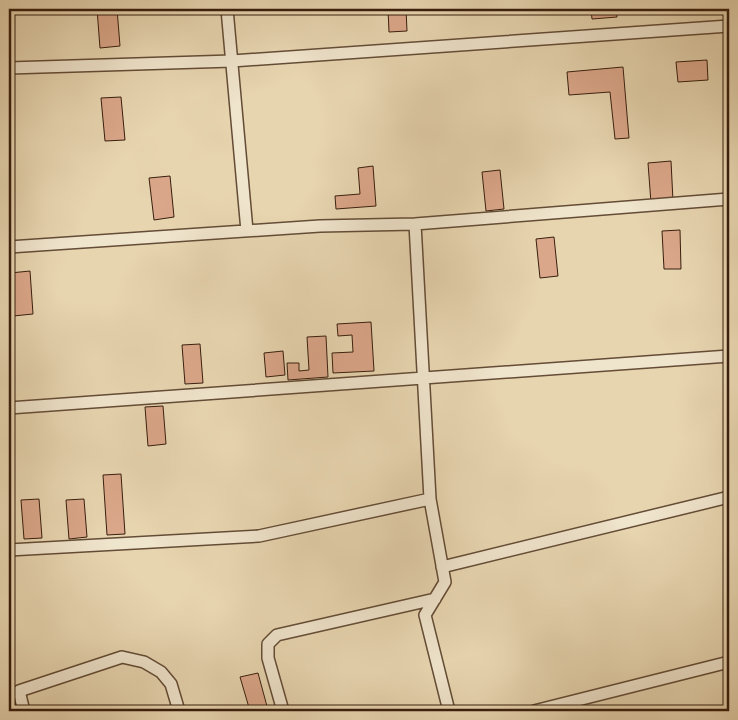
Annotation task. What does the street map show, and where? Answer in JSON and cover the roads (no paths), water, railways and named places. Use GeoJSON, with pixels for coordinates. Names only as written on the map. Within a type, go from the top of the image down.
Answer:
{"type":"FeatureCollection","features":[{"type":"Feature","properties":{"kind":"street"},"geometry":{"type":"LineString","coordinates":[[227,9],[247,231]]}},
{"type":"Feature","properties":{"kind":"street"},"geometry":{"type":"LineString","coordinates":[[9,68],[232,61],[729,26]]}},
{"type":"Feature","properties":{"kind":"street"},"geometry":{"type":"LineString","coordinates":[[9,247],[320,226],[415,224],[729,199]]}},
{"type":"Feature","properties":{"kind":"street"},"geometry":{"type":"LineString","coordinates":[[415,224],[430,499],[445,582],[425,615],[449,711]]}},
{"type":"Feature","properties":{"kind":"street"},"geometry":{"type":"LineString","coordinates":[[9,408],[422,376],[729,356]]}},
{"type":"Feature","properties":{"kind":"street"},"geometry":{"type":"LineString","coordinates":[[442,567],[729,497]]}},
{"type":"Feature","properties":{"kind":"street"},"geometry":{"type":"LineString","coordinates":[[9,550],[259,536],[430,499]]}},
{"type":"Feature","properties":{"kind":"street"},"geometry":{"type":"LineString","coordinates":[[284,711],[268,658],[268,644],[277,635],[435,598]]}},
{"type":"Feature","properties":{"kind":"street"},"geometry":{"type":"LineString","coordinates":[[24,711],[19,691],[122,657],[144,662],[161,672],[171,684],[179,711]]}},
{"type":"Feature","properties":{"kind":"street"},"geometry":{"type":"LineString","coordinates":[[534,711],[729,662]]}}]}
